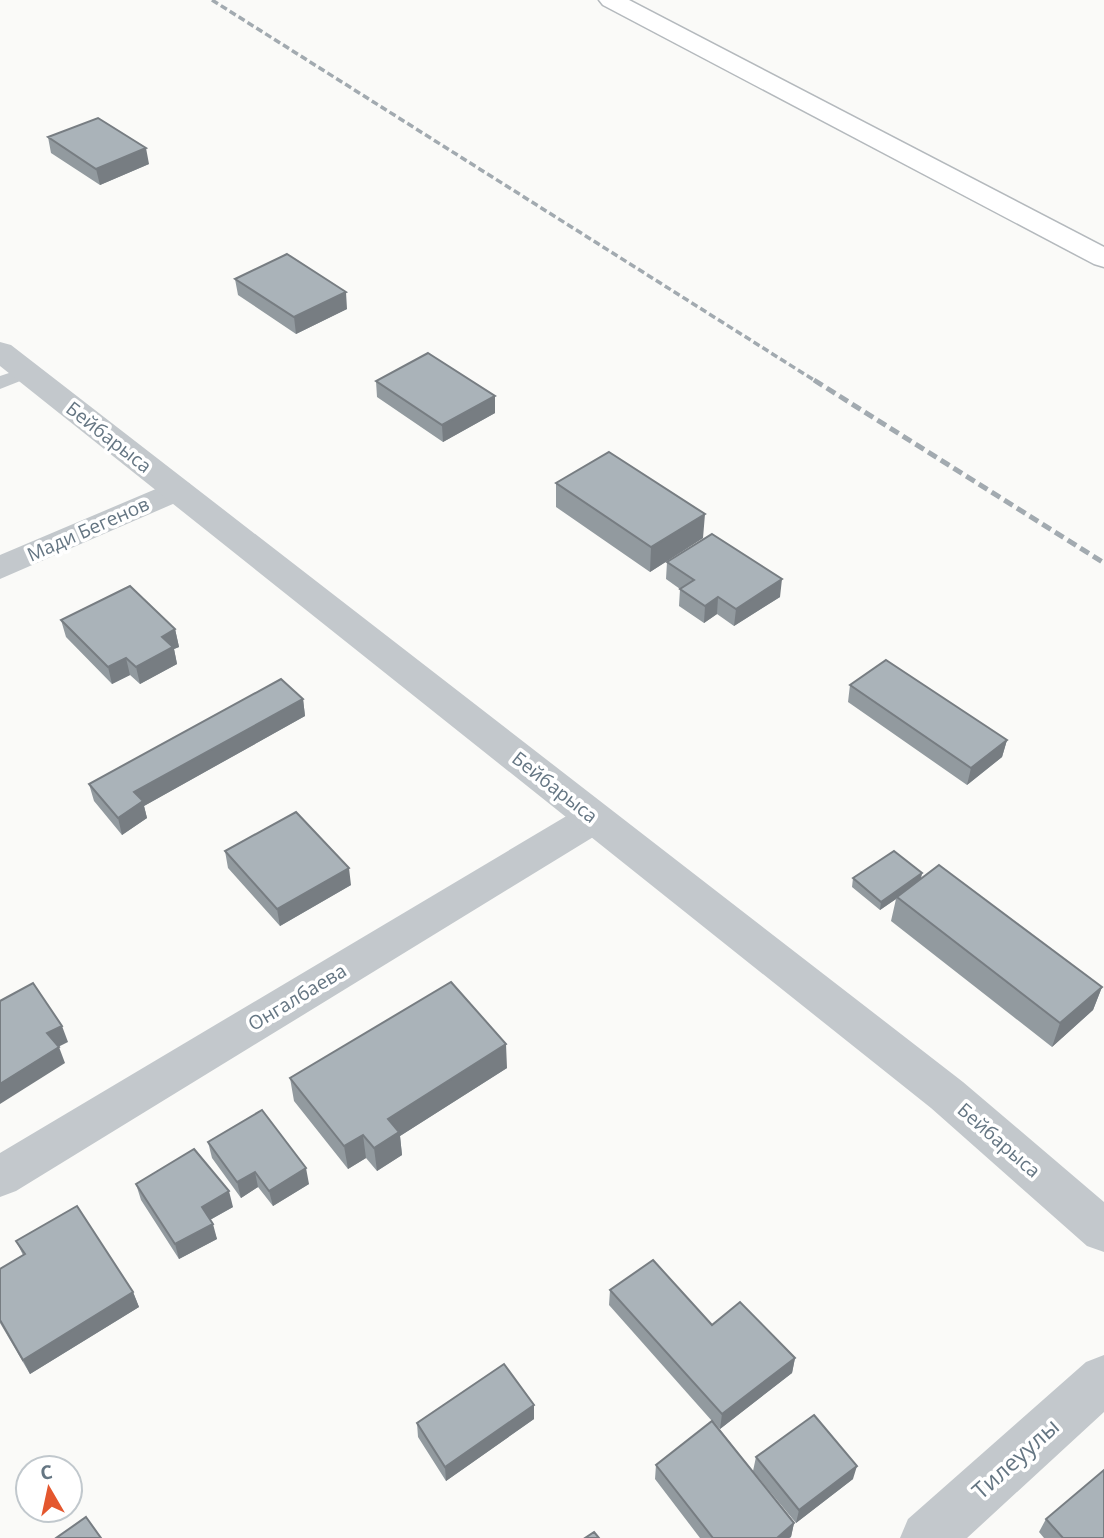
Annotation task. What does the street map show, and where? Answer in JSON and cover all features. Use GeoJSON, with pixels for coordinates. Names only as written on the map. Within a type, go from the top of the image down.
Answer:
{"type":"FeatureCollection","features":[{"type":"Feature","properties":{"kind":"highway"},"geometry":{"type":"LineString","coordinates":[[611,0],[1104,258]]}},
{"type":"Feature","properties":{"kind":"street","name":"Бейбарыса"},"geometry":{"type":"LineString","coordinates":[[9,369],[177,490],[947,1095],[1104,1231]]}},
{"type":"Feature","properties":{"kind":"street","name":"Мади Бегенов"},"geometry":{"type":"LineString","coordinates":[[0,568],[177,490]]}},
{"type":"Feature","properties":{"kind":"street","name":"Онгалбаева"},"geometry":{"type":"LineString","coordinates":[[0,1177],[594,818]]}},
{"type":"Feature","properties":{"kind":"street","name":"Тилеуулы"},"geometry":{"type":"LineString","coordinates":[[927,1538],[1104,1379]]}},
{"type":"Feature","properties":{"kind":"building"},"geometry":{"type":"Polygon","coordinates":[[[98,118],[146,148],[96,169],[48,137],[98,118]]]}},
{"type":"Feature","properties":{"kind":"building"},"geometry":{"type":"Polygon","coordinates":[[[287,254],[346,292],[294,317],[235,279],[287,254]]]}},
{"type":"Feature","properties":{"kind":"building"},"geometry":{"type":"Polygon","coordinates":[[[428,353],[495,396],[442,425],[376,381],[428,353]]]}},
{"type":"Feature","properties":{"kind":"building"},"geometry":{"type":"Polygon","coordinates":[[[609,452],[705,514],[651,547],[556,483],[609,452]]]}},
{"type":"Feature","properties":{"kind":"building"},"geometry":{"type":"Polygon","coordinates":[[[712,534],[782,579],[736,609],[718,597],[705,606],[680,589],[694,580],[667,562],[712,534]]]}},
{"type":"Feature","properties":{"kind":"building"},"geometry":{"type":"Polygon","coordinates":[[[130,586],[175,629],[162,637],[173,647],[136,667],[126,658],[108,667],[61,620],[130,586]]]}},
{"type":"Feature","properties":{"kind":"building"},"geometry":{"type":"Polygon","coordinates":[[[886,660],[1007,740],[971,768],[850,685],[886,660]]]}},
{"type":"Feature","properties":{"kind":"building"},"geometry":{"type":"Polygon","coordinates":[[[281,679],[303,699],[134,792],[143,801],[118,818],[89,784],[281,679]]]}},
{"type":"Feature","properties":{"kind":"building"},"geometry":{"type":"Polygon","coordinates":[[[296,812],[349,868],[277,909],[225,851],[296,812]]]}},
{"type":"Feature","properties":{"kind":"building"},"geometry":{"type":"Polygon","coordinates":[[[894,851],[922,873],[881,902],[853,878],[894,851]]]}},
{"type":"Feature","properties":{"kind":"building"},"geometry":{"type":"Polygon","coordinates":[[[939,865],[1102,987],[1060,1023],[897,897],[939,865]]]}},
{"type":"Feature","properties":{"kind":"building"},"geometry":{"type":"Polygon","coordinates":[[[451,982],[506,1044],[388,1119],[399,1132],[374,1148],[363,1135],[344,1146],[290,1078],[451,982]]]}},
{"type":"Feature","properties":{"kind":"building"},"geometry":{"type":"Polygon","coordinates":[[[33,983],[62,1026],[47,1033],[59,1047],[0,1084],[0,1001],[33,983]]]}},
{"type":"Feature","properties":{"kind":"building"},"geometry":{"type":"Polygon","coordinates":[[[262,1110],[306,1168],[269,1191],[255,1172],[237,1182],[208,1142],[262,1110]]]}},
{"type":"Feature","properties":{"kind":"building"},"geometry":{"type":"Polygon","coordinates":[[[194,1149],[229,1191],[202,1207],[213,1224],[175,1244],[136,1184],[194,1149]]]}},
{"type":"Feature","properties":{"kind":"building"},"geometry":{"type":"Polygon","coordinates":[[[77,1206],[133,1292],[23,1360],[0,1320],[0,1269],[25,1254],[16,1241],[77,1206]]]}},
{"type":"Feature","properties":{"kind":"building"},"geometry":{"type":"Polygon","coordinates":[[[653,1260],[712,1325],[740,1302],[795,1358],[722,1414],[610,1290],[653,1260]]]}},
{"type":"Feature","properties":{"kind":"building"},"geometry":{"type":"Polygon","coordinates":[[[504,1364],[534,1405],[445,1467],[417,1423],[504,1364]]]}},
{"type":"Feature","properties":{"kind":"building"},"geometry":{"type":"Polygon","coordinates":[[[814,1415],[857,1466],[799,1510],[756,1457],[814,1415]]]}},
{"type":"Feature","properties":{"kind":"building"},"geometry":{"type":"Polygon","coordinates":[[[712,1421],[794,1523],[777,1538],[713,1538],[656,1465],[712,1421]]]}},
{"type":"Feature","properties":{"kind":"building"},"geometry":{"type":"Polygon","coordinates":[[[1104,1470],[1104,1538],[1063,1538],[1046,1519],[1104,1470]]]}},
{"type":"Feature","properties":{"kind":"building"},"geometry":{"type":"Polygon","coordinates":[[[86,1517],[101,1538],[56,1538],[76,1524],[84,1524],[86,1517]]]}},
{"type":"Feature","properties":{"kind":"building"},"geometry":{"type":"Polygon","coordinates":[[[594,1532],[599,1538],[585,1538],[594,1532]]]}},
{"type":"Feature","properties":{"kind":"railway"},"geometry":{"type":"LineString","coordinates":[[212,0],[817,382]]}},
{"type":"Feature","properties":{"kind":"railway"},"geometry":{"type":"LineString","coordinates":[[814,380],[1104,563]]}}]}
